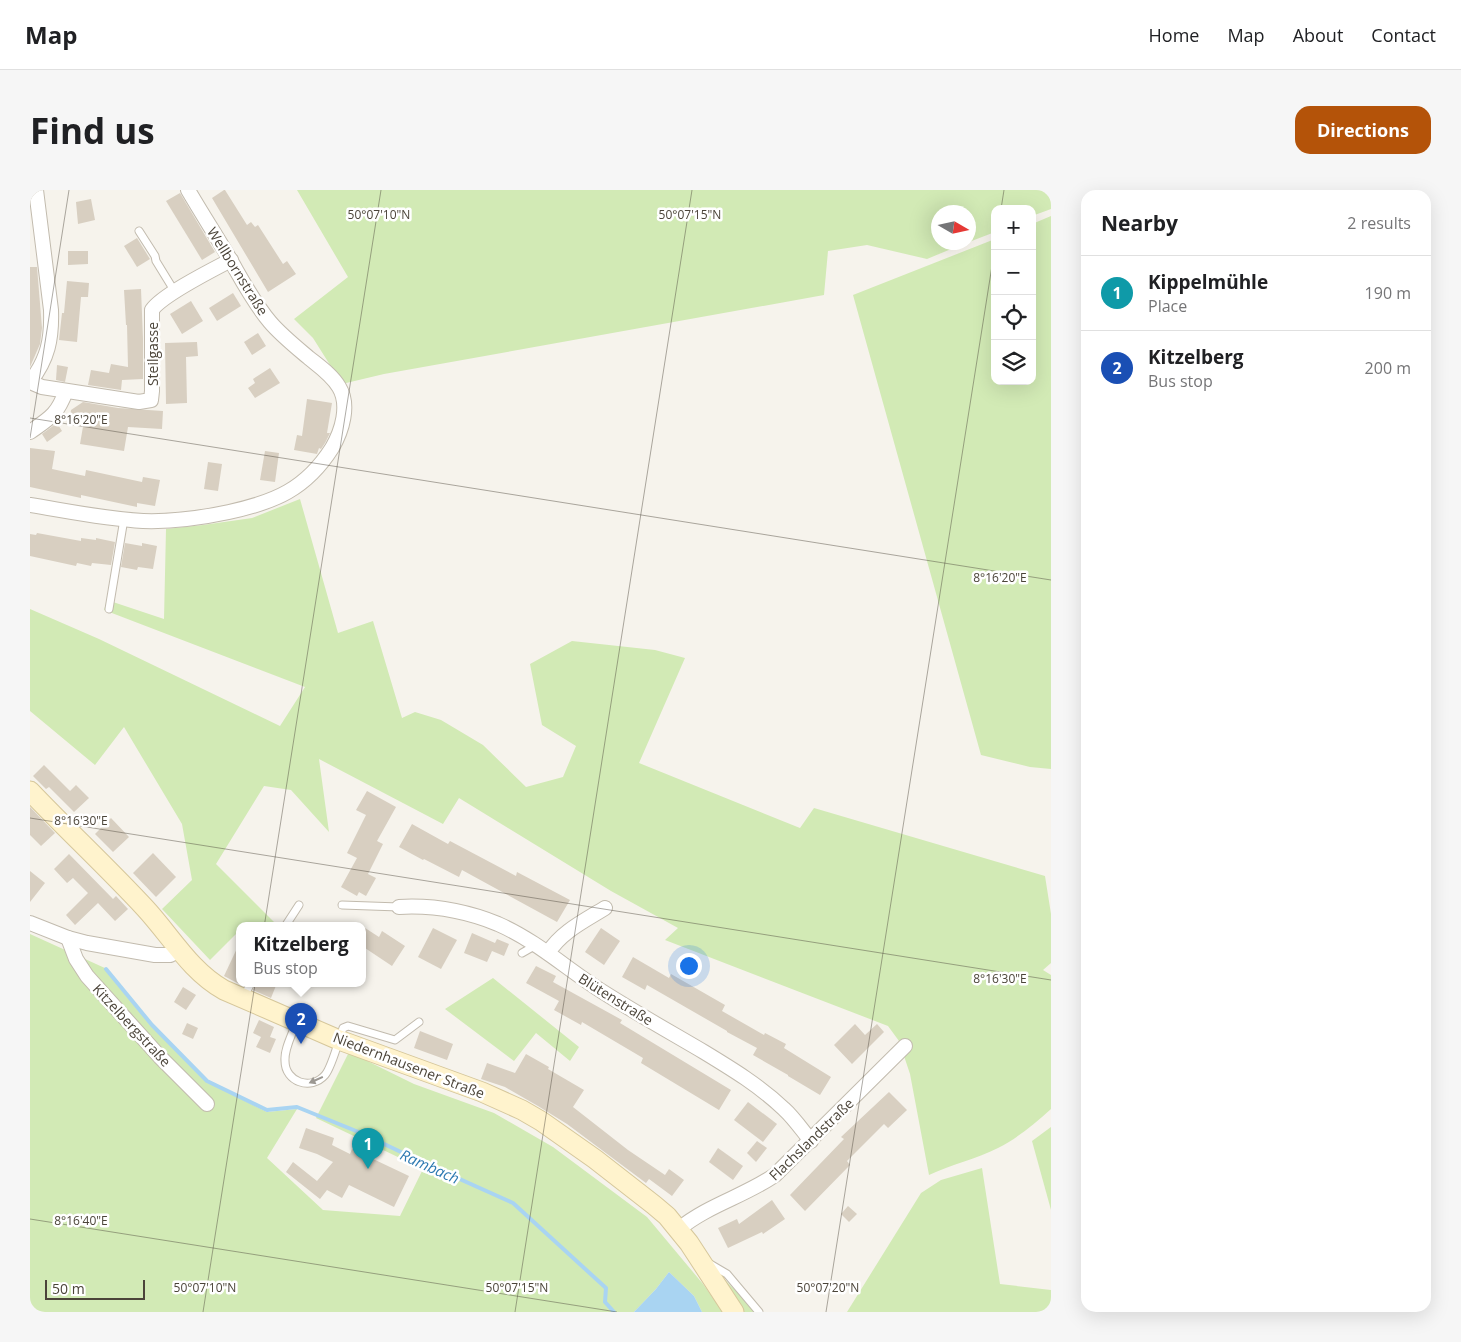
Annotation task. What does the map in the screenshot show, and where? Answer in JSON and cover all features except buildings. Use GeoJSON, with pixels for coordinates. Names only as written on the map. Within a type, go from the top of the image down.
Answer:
{"type":"FeatureCollection","features":[{"type":"Feature","properties":{"kind":"main road","name":"Niedernhausener Straße"},"geometry":{"type":"LineString","coordinates":[[30,792],[146,909],[193,966],[210,982],[224,990],[247,991],[296,1022],[339,1040],[482,1092],[522,1110],[596,1159],[654,1205],[679,1229],[734,1312]]}},
{"type":"Feature","properties":{"kind":"street"},"geometry":{"type":"LineString","coordinates":[[30,382],[43,363],[52,330],[36,190]]}},
{"type":"Feature","properties":{"kind":"street","name":"Wellbornstraße"},"geometry":{"type":"LineString","coordinates":[[124,519],[167,520],[210,516],[241,509],[284,495],[302,482],[328,454],[342,426],[344,400],[339,386],[324,370],[272,324],[257,306],[188,190]]}},
{"type":"Feature","properties":{"kind":"street","name":"Steilgasse"},"geometry":{"type":"LineString","coordinates":[[30,382],[42,387],[139,402],[150,400],[152,391],[152,310],[155,304],[230,260]]}},
{"type":"Feature","properties":{"kind":"street"},"geometry":{"type":"LineString","coordinates":[[30,432],[55,414],[61,405],[66,391]]}},
{"type":"Feature","properties":{"kind":"street"},"geometry":{"type":"LineString","coordinates":[[30,505],[124,519]]}},
{"type":"Feature","properties":{"kind":"street","name":"Blütenstraße"},"geometry":{"type":"LineString","coordinates":[[398,907],[417,906],[458,911],[498,924],[536,945],[586,981],[759,1087],[786,1110],[810,1141]]}},
{"type":"Feature","properties":{"kind":"street"},"geometry":{"type":"LineString","coordinates":[[548,953],[563,934],[605,908]]}},
{"type":"Feature","properties":{"kind":"street"},"geometry":{"type":"LineString","coordinates":[[30,923],[86,943],[156,955],[170,955],[180,950]]}},
{"type":"Feature","properties":{"kind":"street","name":"Kitzelbergstraße"},"geometry":{"type":"LineString","coordinates":[[68,938],[76,960],[87,976],[160,1057],[207,1104]]}},
{"type":"Feature","properties":{"kind":"street","name":"Flachslandstraße"},"geometry":{"type":"LineString","coordinates":[[679,1229],[702,1213],[761,1185],[789,1162],[905,1046]]}},
{"type":"Feature","properties":{"kind":"lane"},"geometry":{"type":"LineString","coordinates":[[139,231],[175,292]]}},
{"type":"Feature","properties":{"kind":"lane"},"geometry":{"type":"LineString","coordinates":[[109,609],[124,519]]}},
{"type":"Feature","properties":{"kind":"lane"},"geometry":{"type":"LineString","coordinates":[[288,922],[299,905]]}},
{"type":"Feature","properties":{"kind":"lane"},"geometry":{"type":"LineString","coordinates":[[342,906],[398,907]]}},
{"type":"Feature","properties":{"kind":"lane"},"geometry":{"type":"LineString","coordinates":[[522,953],[536,945]]}},
{"type":"Feature","properties":{"kind":"lane"},"geometry":{"type":"LineString","coordinates":[[296,1022],[284,1063],[289,1074],[303,1083],[314,1082],[328,1071],[343,1028],[348,1026],[395,1040],[419,1022]]}},
{"type":"Feature","properties":{"kind":"lane"},"geometry":{"type":"LineString","coordinates":[[699,1257],[727,1274],[759,1312]]}},
{"type":"Feature","properties":{"kind":"green space"},"geometry":{"type":"Polygon","coordinates":[[[297,190],[1051,190],[1051,209],[1036,215],[1036,205],[991,205],[991,234],[976,239],[976,205],[931,205],[931,250],[949,250],[927,259],[867,245],[828,251],[824,295],[384,374],[342,384],[313,338],[294,319],[348,277],[297,190]]]}},
{"type":"Feature","properties":{"kind":"green space"},"geometry":{"type":"Polygon","coordinates":[[[1051,216],[1051,769],[1030,767],[981,755],[853,295],[967,250],[976,250],[976,246],[991,241],[991,385],[1036,385],[1036,222],[1051,216]]]}},
{"type":"Feature","properties":{"kind":"green space"},"geometry":{"type":"Polygon","coordinates":[[[300,499],[338,633],[373,621],[402,718],[415,712],[441,720],[483,745],[526,787],[563,777],[576,746],[542,725],[530,664],[572,641],[655,650],[685,658],[639,763],[800,828],[814,808],[1045,876],[1051,914],[1051,963],[1043,970],[1051,975],[1051,1109],[1013,1140],[982,1155],[929,1175],[910,1074],[899,1041],[888,1026],[665,940],[678,928],[611,891],[459,798],[443,824],[319,759],[329,832],[291,790],[264,786],[216,864],[274,922],[236,922],[236,934],[210,960],[162,909],[192,880],[182,824],[124,727],[95,765],[30,711],[30,609],[99,639],[280,726],[305,687],[104,610],[107,600],[164,619],[166,529],[252,518],[300,499]]]}},
{"type":"Feature","properties":{"kind":"green space"},"geometry":{"type":"Polygon","coordinates":[[[30,934],[107,969],[152,1026],[207,1082],[267,1112],[297,1109],[267,1158],[323,1210],[400,1216],[423,1169],[316,1118],[349,1052],[414,1084],[494,1113],[553,1147],[647,1217],[703,1284],[723,1312],[702,1312],[694,1296],[669,1272],[634,1312],[30,1312],[30,934]]]}},
{"type":"Feature","properties":{"kind":"green space"},"geometry":{"type":"Polygon","coordinates":[[[493,978],[579,1047],[570,1061],[536,1033],[514,1061],[445,1009],[493,978]]]}},
{"type":"Feature","properties":{"kind":"green space"},"geometry":{"type":"Polygon","coordinates":[[[1051,1127],[1051,1210],[1032,1141],[1051,1127]]]}},
{"type":"Feature","properties":{"kind":"green space"},"geometry":{"type":"Polygon","coordinates":[[[982,1168],[1000,1284],[1051,1290],[1051,1312],[847,1312],[921,1193],[941,1180],[982,1168]]]}},
{"type":"Feature","properties":{"kind":"green space"},"geometry":{"type":"Polygon","coordinates":[[[724,1279],[756,1312],[744,1312],[722,1281],[724,1279]]]}},
{"type":"Feature","properties":{"kind":"water"},"geometry":{"type":"Polygon","coordinates":[[[669,1272],[694,1296],[702,1312],[634,1312],[656,1289],[669,1272]]]}},
{"type":"Feature","properties":{"kind":"waterway","name":"Rambach"},"geometry":{"type":"LineString","coordinates":[[106,969],[152,1025],[207,1081],[267,1110],[297,1107],[361,1133],[513,1203],[606,1288],[605,1302],[614,1312]]}},
{"type":"Feature","properties":{"kind":"place","name":"Kitzelberg"},"geometry":{"type":"Point","coordinates":[301,1044]}},
{"type":"Feature","properties":{"kind":"place","name":"Kippelmühle"},"geometry":{"type":"Point","coordinates":[368,1169]}}]}
